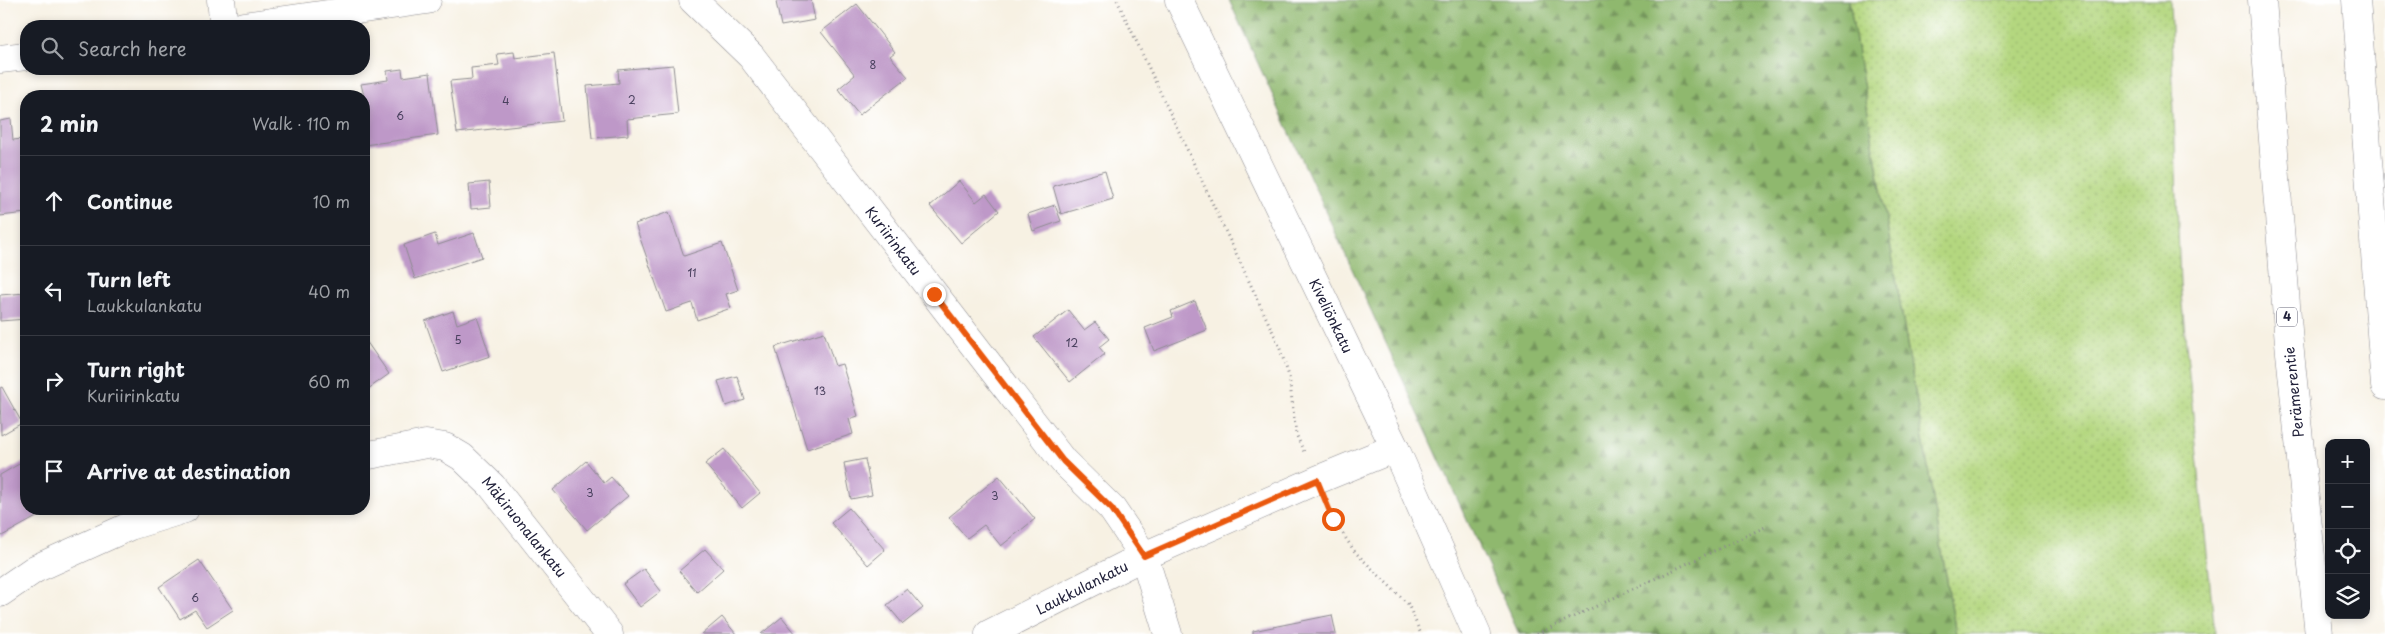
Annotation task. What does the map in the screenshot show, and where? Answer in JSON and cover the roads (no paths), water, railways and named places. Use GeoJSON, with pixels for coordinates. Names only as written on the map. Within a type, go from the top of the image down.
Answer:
{"type":"FeatureCollection","features":[{"type":"Feature","properties":{"kind":"main road"},"geometry":{"type":"LineString","coordinates":[[221,0],[223,20]]}},
{"type":"Feature","properties":{"kind":"main road"},"geometry":{"type":"LineString","coordinates":[[286,20],[427,0]]}},
{"type":"Feature","properties":{"kind":"main road","name":"Kuriirinkatu"},"geometry":{"type":"LineString","coordinates":[[693,0],[751,56],[1063,461],[1112,509],[1144,556],[1168,634]]}},
{"type":"Feature","properties":{"kind":"main road","name":"Kiveliönkatu"},"geometry":{"type":"LineString","coordinates":[[1180,0],[1395,448],[1476,634]]}},
{"type":"Feature","properties":{"kind":"main road","name":"Perämerentie"},"geometry":{"type":"LineString","coordinates":[[2262,0],[2288,333],[2319,634]]}},
{"type":"Feature","properties":{"kind":"main road"},"geometry":{"type":"LineString","coordinates":[[2356,0],[2385,386]]}},
{"type":"Feature","properties":{"kind":"main road"},"geometry":{"type":"LineString","coordinates":[[0,59],[20,57]]}},
{"type":"Feature","properties":{"kind":"main road","name":"Mäkiruonalankatu"},"geometry":{"type":"LineString","coordinates":[[370,455],[426,444],[445,447],[462,458],[492,486],[608,634]]}},
{"type":"Feature","properties":{"kind":"main road","name":"Laukkulankatu"},"geometry":{"type":"LineString","coordinates":[[990,634],[1144,556],[1395,448]]}},
{"type":"Feature","properties":{"kind":"main road"},"geometry":{"type":"LineString","coordinates":[[0,593],[35,569],[130,526],[166,515]]}}]}
